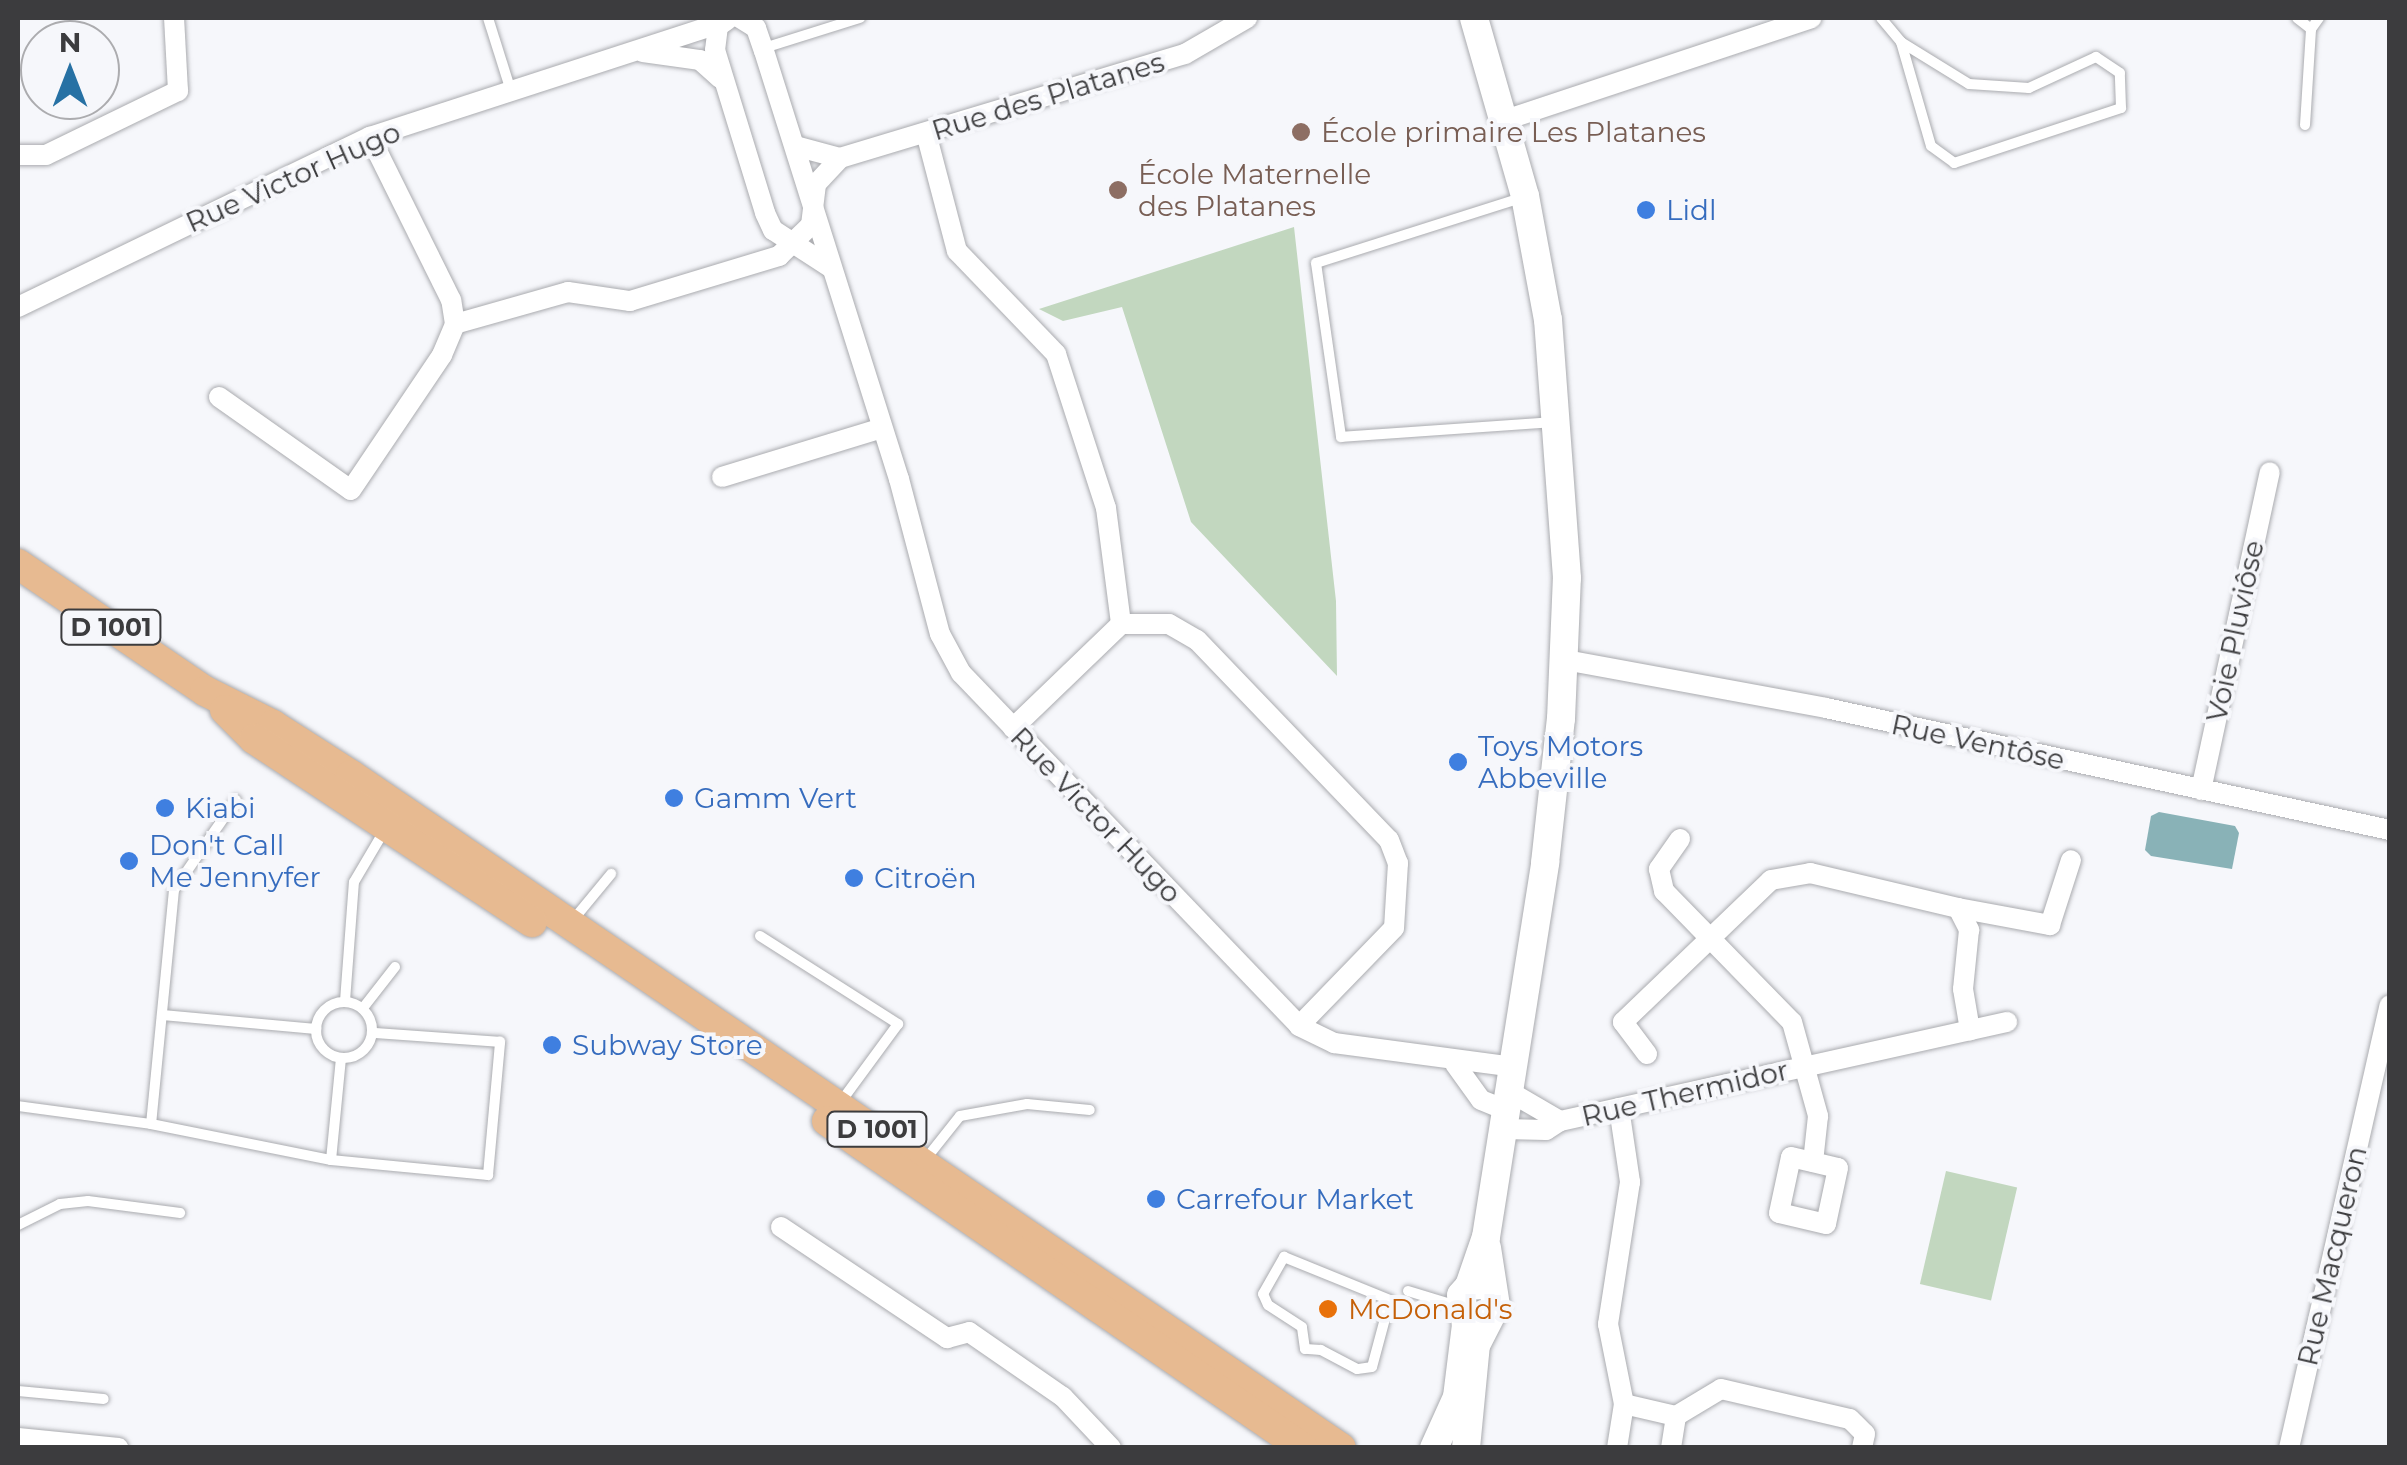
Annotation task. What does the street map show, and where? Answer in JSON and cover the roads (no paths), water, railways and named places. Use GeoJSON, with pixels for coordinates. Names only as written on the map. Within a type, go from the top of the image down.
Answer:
{"type":"FeatureCollection","features":[{"type":"Feature","properties":{"kind":"main road","name":"D 1001"},"geometry":{"type":"LineString","coordinates":[[18,564],[205,691],[286,732],[397,821],[1303,1448]]}},
{"type":"Feature","properties":{"kind":"main road","name":"D 1001"},"geometry":{"type":"LineString","coordinates":[[397,821],[499,877],[840,1104],[1341,1448]]}},
{"type":"Feature","properties":{"kind":"street"},"geometry":{"type":"LineString","coordinates":[[18,155],[46,155],[178,91],[174,18]]}},
{"type":"Feature","properties":{"kind":"street","name":"Rue des Platanes"},"geometry":{"type":"LineString","coordinates":[[840,158],[1185,54],[1247,18]]}},
{"type":"Feature","properties":{"kind":"street"},"geometry":{"type":"LineString","coordinates":[[1434,1448],[1457,1397],[1467,1300],[1486,1238],[1549,830],[1565,660],[1559,422],[1525,196],[1474,18]]}},
{"type":"Feature","properties":{"kind":"street"},"geometry":{"type":"LineString","coordinates":[[1506,120],[1811,18]]}},
{"type":"Feature","properties":{"kind":"street"},"geometry":{"type":"LineString","coordinates":[[732,19],[714,50],[725,86],[789,236],[830,267]]}},
{"type":"Feature","properties":{"kind":"street","name":"Rue Victor Hugo"},"geometry":{"type":"LineString","coordinates":[[19,303],[370,137],[732,19],[756,28],[882,428],[948,655],[1300,1026],[1334,1042],[1455,1064],[1508,1099]]}},
{"type":"Feature","properties":{"kind":"street","name":"Rue Victor Hugo"},"geometry":{"type":"LineString","coordinates":[[636,52],[700,60],[725,86]]}},
{"type":"Feature","properties":{"kind":"street"},"geometry":{"type":"LineString","coordinates":[[926,133],[957,251],[1056,354],[1106,508],[1121,624]]}},
{"type":"Feature","properties":{"kind":"street"},"geometry":{"type":"LineString","coordinates":[[219,397],[351,490],[442,355],[454,324],[450,300],[370,137]]}},
{"type":"Feature","properties":{"kind":"street"},"geometry":{"type":"LineString","coordinates":[[454,324],[568,292],[630,301],[762,259],[789,236],[812,203],[816,184],[840,158],[795,146]]}},
{"type":"Feature","properties":{"kind":"street"},"geometry":{"type":"LineString","coordinates":[[722,478],[882,428]]}},
{"type":"Feature","properties":{"kind":"street","name":"Voie Pluviôse"},"geometry":{"type":"LineString","coordinates":[[2201,790],[2270,472]]}},
{"type":"Feature","properties":{"kind":"street"},"geometry":{"type":"LineString","coordinates":[[1014,728],[1121,624],[1170,624],[1197,640],[1396,852],[1394,928],[1300,1026]]}},
{"type":"Feature","properties":{"kind":"street","name":"Rue Ventôse"},"geometry":{"type":"LineString","coordinates":[[1565,660],[1612,664],[2390,830]]}},
{"type":"Feature","properties":{"kind":"street"},"geometry":{"type":"LineString","coordinates":[[1680,840],[1659,868],[1664,890],[1792,1022],[1809,1066]]}},
{"type":"Feature","properties":{"kind":"street"},"geometry":{"type":"LineString","coordinates":[[1647,1054],[1623,1022],[1707,935],[1771,880],[1810,872],[1958,908],[2050,925],[2071,860]]}},
{"type":"Feature","properties":{"kind":"street"},"geometry":{"type":"LineString","coordinates":[[1958,908],[1969,930],[1963,989],[1970,1030]]}},
{"type":"Feature","properties":{"kind":"street","name":"Rue Macqueron"},"geometry":{"type":"LineString","coordinates":[[2289,1448],[2390,1005]]}},
{"type":"Feature","properties":{"kind":"street","name":"Rue Thermidor"},"geometry":{"type":"LineString","coordinates":[[1508,1099],[1546,1130],[1560,1121],[2007,1022]]}},
{"type":"Feature","properties":{"kind":"street"},"geometry":{"type":"LineString","coordinates":[[1455,1064],[1481,1100],[1508,1099]]}},
{"type":"Feature","properties":{"kind":"street","name":"Rue Thermidor"},"geometry":{"type":"LineString","coordinates":[[1809,1066],[1818,1116],[1812,1162]]}},
{"type":"Feature","properties":{"kind":"street","name":"Rue Thermidor"},"geometry":{"type":"LineString","coordinates":[[1508,1099],[1560,1121]]}},
{"type":"Feature","properties":{"kind":"street"},"geometry":{"type":"LineString","coordinates":[[1617,1448],[1624,1404],[1608,1324],[1630,1182],[1619,1108]]}},
{"type":"Feature","properties":{"kind":"street"},"geometry":{"type":"LineString","coordinates":[[781,1227],[948,1338],[969,1332],[1063,1396],[1111,1448]]}},
{"type":"Feature","properties":{"kind":"street"},"geometry":{"type":"LineString","coordinates":[[1466,1448],[1473,1360],[1467,1300]]}},
{"type":"Feature","properties":{"kind":"street"},"geometry":{"type":"LineString","coordinates":[[1624,1404],[1676,1416],[1720,1389],[1850,1418],[1865,1434],[1862,1448]]}},
{"type":"Feature","properties":{"kind":"street"},"geometry":{"type":"LineString","coordinates":[[1671,1448],[1676,1416]]}},
{"type":"Feature","properties":{"kind":"street"},"geometry":{"type":"LineString","coordinates":[[18,1438],[119,1448]]}},
{"type":"Feature","properties":{"kind":"lane"},"geometry":{"type":"LineString","coordinates":[[488,18],[511,92]]}},
{"type":"Feature","properties":{"kind":"lane"},"geometry":{"type":"LineString","coordinates":[[763,48],[860,18]]}},
{"type":"Feature","properties":{"kind":"lane"},"geometry":{"type":"LineString","coordinates":[[1882,18],[1901,42],[1969,84],[2029,88],[2096,57],[2120,74],[2121,108],[1954,163],[1931,146],[1901,42]]}},
{"type":"Feature","properties":{"kind":"lane"},"geometry":{"type":"LineString","coordinates":[[2297,18],[2311,30]]}},
{"type":"Feature","properties":{"kind":"lane"},"geometry":{"type":"LineString","coordinates":[[2304,125],[2311,30],[2318,18]]}},
{"type":"Feature","properties":{"kind":"lane"},"geometry":{"type":"LineString","coordinates":[[1525,196],[1316,264],[1342,437],[1559,422]]}},
{"type":"Feature","properties":{"kind":"lane"},"geometry":{"type":"LineString","coordinates":[[151,1124],[174,890],[236,800]]}},
{"type":"Feature","properties":{"kind":"lane"},"geometry":{"type":"LineString","coordinates":[[345,1002],[354,882],[397,821]]}},
{"type":"Feature","properties":{"kind":"lane"},"geometry":{"type":"LineString","coordinates":[[569,925],[610,874]]}},
{"type":"Feature","properties":{"kind":"lane"},"geometry":{"type":"LineString","coordinates":[[760,936],[898,1024],[840,1104]]}},
{"type":"Feature","properties":{"kind":"lane"},"geometry":{"type":"LineString","coordinates":[[363,1008],[395,967]]}},
{"type":"Feature","properties":{"kind":"lane"},"geometry":{"type":"LineString","coordinates":[[345,1002],[363,1008],[373,1033],[358,1055],[340,1058],[325,1052],[316,1029],[328,1006],[345,1002]]}},
{"type":"Feature","properties":{"kind":"lane"},"geometry":{"type":"LineString","coordinates":[[162,1015],[316,1029]]}},
{"type":"Feature","properties":{"kind":"lane"},"geometry":{"type":"LineString","coordinates":[[18,1106],[151,1124],[331,1160],[488,1176],[500,1042],[373,1033]]}},
{"type":"Feature","properties":{"kind":"lane"},"geometry":{"type":"LineString","coordinates":[[331,1160],[340,1058]]}},
{"type":"Feature","properties":{"kind":"lane"},"geometry":{"type":"LineString","coordinates":[[924,1161],[960,1116],[1027,1104],[1090,1110]]}},
{"type":"Feature","properties":{"kind":"lane"},"geometry":{"type":"LineString","coordinates":[[18,1224],[60,1204],[88,1201],[180,1213]]}},
{"type":"Feature","properties":{"kind":"lane"},"geometry":{"type":"LineString","coordinates":[[1284,1257],[1390,1300],[1372,1368],[1357,1369],[1305,1349],[1302,1327],[1268,1305],[1263,1294],[1284,1257]]}},
{"type":"Feature","properties":{"kind":"lane"},"geometry":{"type":"LineString","coordinates":[[1408,1290],[1467,1300]]}},
{"type":"Feature","properties":{"kind":"lane"},"geometry":{"type":"LineString","coordinates":[[18,1391],[104,1399]]}},
{"type":"Feature","properties":{"kind":"water"},"geometry":{"type":"Polygon","coordinates":[[[2159,812],[2235,826],[2239,833],[2232,869],[2151,856],[2145,850],[2151,816],[2159,812]]]}},
{"type":"Feature","properties":{"kind":"place","name":"École primaire Les Platanes"},"geometry":{"type":"Point","coordinates":[1301,132]}},
{"type":"Feature","properties":{"kind":"place","name":"École Maternelle des Platanes"},"geometry":{"type":"Point","coordinates":[1118,190]}},
{"type":"Feature","properties":{"kind":"place","name":"Lidl"},"geometry":{"type":"Point","coordinates":[1646,210]}},
{"type":"Feature","properties":{"kind":"place","name":"Toys Motors Abbeville"},"geometry":{"type":"Point","coordinates":[1458,762]}},
{"type":"Feature","properties":{"kind":"place","name":"Gamm Vert"},"geometry":{"type":"Point","coordinates":[674,798]}},
{"type":"Feature","properties":{"kind":"place","name":"Kiabi"},"geometry":{"type":"Point","coordinates":[165,808]}},
{"type":"Feature","properties":{"kind":"place","name":"Don't Call Me Jennyfer"},"geometry":{"type":"Point","coordinates":[129,861]}},
{"type":"Feature","properties":{"kind":"place","name":"Citroën"},"geometry":{"type":"Point","coordinates":[854,878]}},
{"type":"Feature","properties":{"kind":"place","name":"Subway Store"},"geometry":{"type":"Point","coordinates":[552,1045]}},
{"type":"Feature","properties":{"kind":"place","name":"Carrefour Market"},"geometry":{"type":"Point","coordinates":[1156,1199]}},
{"type":"Feature","properties":{"kind":"place","name":"McDonald's"},"geometry":{"type":"Point","coordinates":[1328,1309]}}]}
